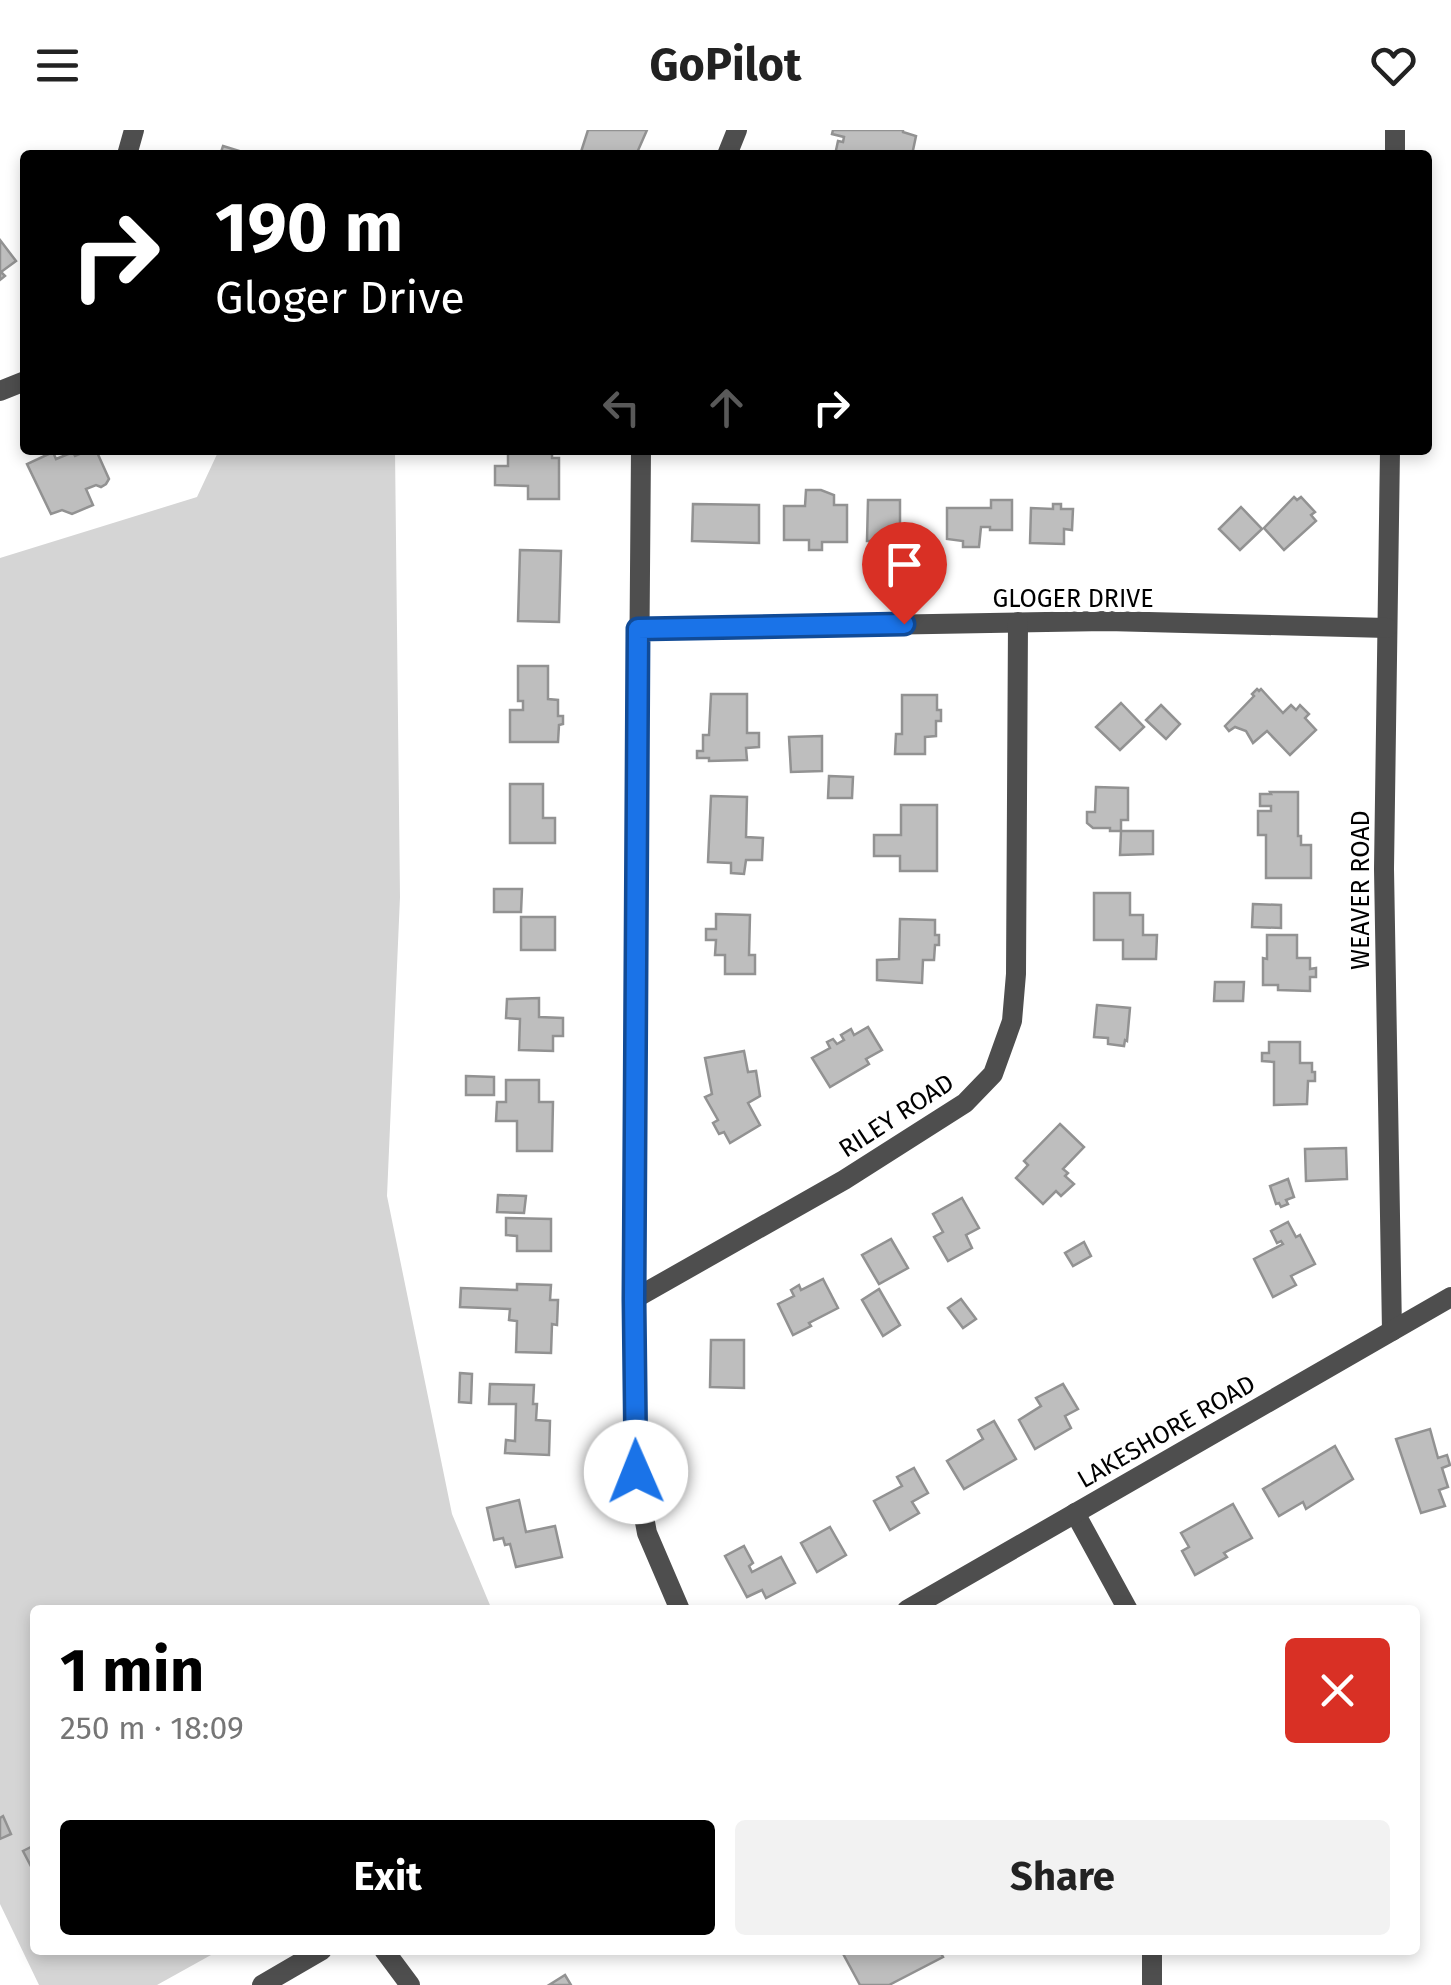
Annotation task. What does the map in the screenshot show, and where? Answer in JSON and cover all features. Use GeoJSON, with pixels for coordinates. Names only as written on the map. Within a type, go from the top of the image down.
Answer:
{"type":"FeatureCollection","features":[{"type":"Feature","properties":{"kind":"street"},"geometry":{"type":"LineString","coordinates":[[641,455],[636,1472],[648,1533],[678,1605]]}},
{"type":"Feature","properties":{"kind":"street","name":"WEAVER ROAD"},"geometry":{"type":"LineString","coordinates":[[1390,455],[1384,870],[1392,1330]]}},
{"type":"Feature","properties":{"kind":"street","name":"GLOGER DRIVE"},"geometry":{"type":"LineString","coordinates":[[638,629],[1107,621],[1387,628]]}},
{"type":"Feature","properties":{"kind":"street","name":"RILEY ROAD"},"geometry":{"type":"LineString","coordinates":[[634,1299],[844,1180],[965,1103],[993,1074],[1012,1021],[1016,974],[1018,622]]}},
{"type":"Feature","properties":{"kind":"street","name":"LAKESHORE ROAD"},"geometry":{"type":"LineString","coordinates":[[916,1605],[1451,1297]]}},
{"type":"Feature","properties":{"kind":"street"},"geometry":{"type":"LineString","coordinates":[[1075,1513],[1125,1605]]}},
{"type":"Feature","properties":{"kind":"street"},"geometry":{"type":"LineString","coordinates":[[262,1985],[313,1955]]}},
{"type":"Feature","properties":{"kind":"street"},"geometry":{"type":"LineString","coordinates":[[388,1955],[410,1985]]}},
{"type":"Feature","properties":{"kind":"street"},"geometry":{"type":"LineString","coordinates":[[1152,1955],[1152,1985]]}},
{"type":"Feature","properties":{"kind":"shaded area"},"geometry":{"type":"Polygon","coordinates":[[[217,455],[395,455],[400,897],[387,1196],[452,1514],[490,1605],[30,1605],[30,1955],[211,1955],[157,1985],[39,1985],[0,1904],[0,558],[197,497],[217,455]]]}},
{"type":"Feature","properties":{"kind":"building"},"geometry":{"type":"Polygon","coordinates":[[[588,130],[647,130],[638,150],[582,150],[588,130]]]}},
{"type":"Feature","properties":{"kind":"building"},"geometry":{"type":"Polygon","coordinates":[[[833,130],[903,130],[916,136],[913,150],[836,150],[838,141],[843,142],[844,137],[832,134],[833,130]]]}},
{"type":"Feature","properties":{"kind":"building"},"geometry":{"type":"Polygon","coordinates":[[[0,240],[16,261],[1,272],[5,276],[0,280],[0,240]]]}},
{"type":"Feature","properties":{"kind":"building"},"geometry":{"type":"Polygon","coordinates":[[[46,455],[54,455],[56,459],[98,455],[109,479],[101,487],[86,489],[93,505],[72,514],[62,510],[51,514],[27,464],[46,455]]]}},
{"type":"Feature","properties":{"kind":"building"},"geometry":{"type":"Polygon","coordinates":[[[508,455],[559,458],[559,499],[528,499],[528,486],[495,485],[495,466],[508,466],[508,455]]]}},
{"type":"Feature","properties":{"kind":"building"},"geometry":{"type":"Polygon","coordinates":[[[806,490],[821,490],[834,495],[834,505],[847,505],[847,542],[822,542],[822,550],[809,550],[809,540],[784,540],[784,506],[805,506],[806,490]]]}},
{"type":"Feature","properties":{"kind":"building"},"geometry":{"type":"Polygon","coordinates":[[[1294,497],[1301,497],[1315,512],[1311,515],[1316,521],[1284,550],[1264,528],[1294,497]]]}},
{"type":"Feature","properties":{"kind":"building"},"geometry":{"type":"Polygon","coordinates":[[[868,500],[900,500],[900,541],[867,541],[868,500]]]}},
{"type":"Feature","properties":{"kind":"building"},"geometry":{"type":"Polygon","coordinates":[[[991,500],[1012,500],[1012,530],[981,527],[979,547],[963,547],[963,541],[947,539],[947,508],[991,508],[991,500]]]}},
{"type":"Feature","properties":{"kind":"building"},"geometry":{"type":"Polygon","coordinates":[[[693,504],[759,505],[759,543],[692,541],[693,504]]]}},
{"type":"Feature","properties":{"kind":"building"},"geometry":{"type":"Polygon","coordinates":[[[1053,504],[1073,509],[1072,530],[1064,529],[1064,544],[1030,543],[1031,508],[1053,509],[1053,504]]]}},
{"type":"Feature","properties":{"kind":"building"},"geometry":{"type":"Polygon","coordinates":[[[1241,507],[1262,529],[1240,550],[1219,529],[1241,507]]]}},
{"type":"Feature","properties":{"kind":"building"},"geometry":{"type":"Polygon","coordinates":[[[520,550],[561,551],[559,622],[518,621],[520,550]]]}},
{"type":"Feature","properties":{"kind":"building"},"geometry":{"type":"Polygon","coordinates":[[[518,666],[548,666],[548,699],[558,700],[558,716],[563,716],[558,742],[510,742],[510,710],[523,710],[523,701],[518,701],[518,666]]]}},
{"type":"Feature","properties":{"kind":"building"},"geometry":{"type":"Polygon","coordinates":[[[1257,689],[1283,713],[1291,705],[1296,710],[1300,705],[1309,714],[1305,718],[1316,730],[1290,755],[1267,731],[1253,743],[1246,731],[1235,727],[1229,731],[1225,726],[1257,689]]]}},
{"type":"Feature","properties":{"kind":"building"},"geometry":{"type":"Polygon","coordinates":[[[711,694],[747,694],[747,733],[759,733],[759,747],[746,748],[747,760],[697,758],[697,751],[703,751],[703,735],[709,735],[711,694]]]}},
{"type":"Feature","properties":{"kind":"building"},"geometry":{"type":"Polygon","coordinates":[[[902,695],[937,695],[941,721],[936,721],[936,736],[925,737],[925,754],[895,754],[896,734],[902,734],[902,695]]]}},
{"type":"Feature","properties":{"kind":"building"},"geometry":{"type":"Polygon","coordinates":[[[1121,703],[1144,727],[1120,750],[1096,727],[1121,703]]]}},
{"type":"Feature","properties":{"kind":"building"},"geometry":{"type":"Polygon","coordinates":[[[1161,705],[1180,724],[1166,739],[1146,720],[1161,705]]]}},
{"type":"Feature","properties":{"kind":"building"},"geometry":{"type":"Polygon","coordinates":[[[822,736],[822,771],[791,772],[789,737],[822,736]]]}},
{"type":"Feature","properties":{"kind":"building"},"geometry":{"type":"Polygon","coordinates":[[[829,776],[853,777],[852,798],[828,798],[829,776]]]}},
{"type":"Feature","properties":{"kind":"building"},"geometry":{"type":"Polygon","coordinates":[[[510,784],[543,784],[543,818],[555,818],[555,843],[510,843],[510,784]]]}},
{"type":"Feature","properties":{"kind":"building"},"geometry":{"type":"Polygon","coordinates":[[[1096,787],[1128,788],[1128,820],[1121,820],[1121,831],[1093,828],[1087,823],[1087,812],[1095,812],[1096,787]]]}},
{"type":"Feature","properties":{"kind":"building"},"geometry":{"type":"Polygon","coordinates":[[[1298,792],[1298,836],[1301,845],[1311,845],[1311,878],[1266,878],[1266,835],[1258,835],[1258,811],[1271,811],[1271,806],[1260,806],[1260,794],[1298,792]]]}},
{"type":"Feature","properties":{"kind":"building"},"geometry":{"type":"Polygon","coordinates":[[[711,796],[747,797],[746,837],[763,838],[762,860],[746,860],[744,874],[731,873],[731,863],[708,862],[711,796]]]}},
{"type":"Feature","properties":{"kind":"building"},"geometry":{"type":"Polygon","coordinates":[[[901,805],[937,805],[937,871],[900,871],[900,856],[874,856],[874,835],[901,835],[901,805]]]}},
{"type":"Feature","properties":{"kind":"building"},"geometry":{"type":"Polygon","coordinates":[[[1121,831],[1153,831],[1153,854],[1120,855],[1121,831]]]}},
{"type":"Feature","properties":{"kind":"building"},"geometry":{"type":"Polygon","coordinates":[[[494,889],[522,889],[521,912],[494,912],[494,889]]]}},
{"type":"Feature","properties":{"kind":"building"},"geometry":{"type":"Polygon","coordinates":[[[1094,893],[1130,893],[1130,915],[1143,915],[1143,935],[1157,935],[1156,959],[1123,959],[1123,940],[1094,940],[1094,893]]]}},
{"type":"Feature","properties":{"kind":"building"},"geometry":{"type":"Polygon","coordinates":[[[1253,904],[1281,905],[1281,928],[1252,927],[1253,904]]]}},
{"type":"Feature","properties":{"kind":"building"},"geometry":{"type":"Polygon","coordinates":[[[716,914],[750,915],[749,955],[755,955],[755,974],[725,974],[725,955],[715,955],[716,940],[706,940],[706,929],[716,929],[716,914]]]}},
{"type":"Feature","properties":{"kind":"building"},"geometry":{"type":"Polygon","coordinates":[[[521,917],[555,917],[555,950],[521,950],[521,917]]]}},
{"type":"Feature","properties":{"kind":"building"},"geometry":{"type":"Polygon","coordinates":[[[900,919],[935,920],[939,945],[935,945],[934,960],[923,960],[922,983],[877,980],[877,960],[899,959],[900,919]]]}},
{"type":"Feature","properties":{"kind":"building"},"geometry":{"type":"Polygon","coordinates":[[[1267,935],[1297,935],[1297,958],[1310,958],[1310,969],[1316,968],[1316,977],[1310,977],[1310,991],[1278,990],[1278,985],[1263,985],[1267,935]]]}},
{"type":"Feature","properties":{"kind":"building"},"geometry":{"type":"Polygon","coordinates":[[[1215,982],[1244,982],[1243,1001],[1214,1001],[1215,982]]]}},
{"type":"Feature","properties":{"kind":"building"},"geometry":{"type":"Polygon","coordinates":[[[539,998],[539,1017],[563,1018],[563,1036],[553,1036],[553,1051],[519,1050],[520,1019],[506,1018],[507,999],[539,998]]]}},
{"type":"Feature","properties":{"kind":"building"},"geometry":{"type":"Polygon","coordinates":[[[1097,1005],[1130,1008],[1124,1046],[1108,1044],[1108,1038],[1094,1037],[1097,1005]]]}},
{"type":"Feature","properties":{"kind":"building"},"geometry":{"type":"Polygon","coordinates":[[[868,1027],[882,1050],[866,1059],[869,1064],[830,1087],[812,1058],[830,1048],[827,1042],[833,1039],[837,1044],[844,1040],[841,1035],[851,1029],[854,1035],[868,1027]]]}},
{"type":"Feature","properties":{"kind":"building"},"geometry":{"type":"Polygon","coordinates":[[[1269,1042],[1300,1042],[1300,1063],[1312,1063],[1315,1072],[1315,1081],[1308,1081],[1307,1104],[1274,1105],[1274,1062],[1262,1061],[1262,1053],[1269,1053],[1269,1042]]]}},
{"type":"Feature","properties":{"kind":"building"},"geometry":{"type":"Polygon","coordinates":[[[744,1051],[748,1072],[756,1071],[760,1096],[748,1103],[760,1125],[730,1143],[713,1123],[718,1120],[705,1097],[712,1094],[705,1058],[744,1051]]]}},
{"type":"Feature","properties":{"kind":"building"},"geometry":{"type":"Polygon","coordinates":[[[466,1076],[494,1077],[494,1095],[466,1095],[466,1076]]]}},
{"type":"Feature","properties":{"kind":"building"},"geometry":{"type":"Polygon","coordinates":[[[506,1080],[539,1080],[539,1102],[553,1102],[552,1151],[517,1151],[517,1121],[496,1121],[497,1102],[506,1102],[506,1080]]]}},
{"type":"Feature","properties":{"kind":"building"},"geometry":{"type":"Polygon","coordinates":[[[1060,1124],[1084,1147],[1063,1169],[1074,1184],[1061,1196],[1056,1191],[1043,1204],[1016,1178],[1028,1165],[1024,1161],[1060,1124]]]}},
{"type":"Feature","properties":{"kind":"building"},"geometry":{"type":"Polygon","coordinates":[[[1346,1148],[1347,1179],[1306,1181],[1305,1149],[1346,1148]]]}},
{"type":"Feature","properties":{"kind":"building"},"geometry":{"type":"Polygon","coordinates":[[[1288,1179],[1294,1197],[1281,1207],[1276,1204],[1270,1186],[1288,1179]]]}},
{"type":"Feature","properties":{"kind":"building"},"geometry":{"type":"Polygon","coordinates":[[[498,1195],[526,1196],[524,1213],[497,1212],[498,1195]]]}},
{"type":"Feature","properties":{"kind":"building"},"geometry":{"type":"Polygon","coordinates":[[[962,1198],[979,1228],[966,1235],[972,1248],[948,1261],[934,1237],[943,1232],[933,1214],[962,1198]]]}},
{"type":"Feature","properties":{"kind":"building"},"geometry":{"type":"Polygon","coordinates":[[[506,1218],[551,1219],[551,1251],[517,1251],[517,1236],[506,1235],[506,1218]]]}},
{"type":"Feature","properties":{"kind":"building"},"geometry":{"type":"Polygon","coordinates":[[[1288,1222],[1296,1237],[1300,1235],[1315,1264],[1291,1276],[1296,1285],[1273,1297],[1254,1259],[1283,1244],[1277,1243],[1271,1231],[1288,1222]]]}},
{"type":"Feature","properties":{"kind":"building"},"geometry":{"type":"Polygon","coordinates":[[[891,1239],[908,1268],[879,1284],[862,1255],[891,1239]]]}},
{"type":"Feature","properties":{"kind":"building"},"geometry":{"type":"Polygon","coordinates":[[[1084,1242],[1091,1256],[1073,1266],[1065,1253],[1084,1242]]]}},
{"type":"Feature","properties":{"kind":"building"},"geometry":{"type":"Polygon","coordinates":[[[823,1279],[838,1308],[793,1335],[778,1304],[794,1296],[791,1290],[799,1285],[801,1290],[823,1279]]]}},
{"type":"Feature","properties":{"kind":"building"},"geometry":{"type":"Polygon","coordinates":[[[517,1284],[551,1285],[550,1300],[558,1300],[551,1353],[516,1352],[517,1321],[509,1320],[510,1309],[460,1307],[461,1288],[517,1290],[517,1284]]]}},
{"type":"Feature","properties":{"kind":"building"},"geometry":{"type":"Polygon","coordinates":[[[879,1289],[900,1325],[883,1336],[862,1300],[879,1289]]]}},
{"type":"Feature","properties":{"kind":"building"},"geometry":{"type":"Polygon","coordinates":[[[961,1299],[976,1319],[963,1328],[948,1308],[961,1299]]]}},
{"type":"Feature","properties":{"kind":"building"},"geometry":{"type":"Polygon","coordinates":[[[711,1340],[744,1340],[744,1388],[710,1387],[711,1340]]]}},
{"type":"Feature","properties":{"kind":"building"},"geometry":{"type":"Polygon","coordinates":[[[460,1373],[472,1374],[471,1403],[459,1402],[460,1373]]]}},
{"type":"Feature","properties":{"kind":"building"},"geometry":{"type":"Polygon","coordinates":[[[490,1384],[534,1385],[536,1420],[550,1421],[549,1455],[505,1453],[506,1440],[515,1441],[516,1404],[489,1404],[490,1384]]]}},
{"type":"Feature","properties":{"kind":"building"},"geometry":{"type":"Polygon","coordinates":[[[1063,1384],[1078,1409],[1065,1416],[1071,1428],[1035,1449],[1019,1420],[1041,1406],[1036,1398],[1063,1384]]]}},
{"type":"Feature","properties":{"kind":"building"},"geometry":{"type":"Polygon","coordinates":[[[994,1421],[1016,1459],[964,1489],[947,1461],[983,1439],[978,1430],[994,1421]]]}},
{"type":"Feature","properties":{"kind":"building"},"geometry":{"type":"Polygon","coordinates":[[[1430,1429],[1438,1458],[1447,1455],[1450,1465],[1442,1468],[1448,1487],[1439,1490],[1445,1506],[1421,1513],[1396,1439],[1430,1429]]]}},
{"type":"Feature","properties":{"kind":"building"},"geometry":{"type":"Polygon","coordinates":[[[1335,1446],[1353,1479],[1306,1509],[1303,1502],[1279,1516],[1263,1489],[1335,1446]]]}},
{"type":"Feature","properties":{"kind":"building"},"geometry":{"type":"Polygon","coordinates":[[[914,1468],[928,1493],[912,1502],[919,1513],[890,1530],[874,1501],[902,1486],[897,1477],[914,1468]]]}},
{"type":"Feature","properties":{"kind":"building"},"geometry":{"type":"Polygon","coordinates":[[[519,1500],[526,1532],[555,1526],[562,1557],[516,1567],[510,1544],[505,1545],[503,1538],[494,1540],[487,1508],[519,1500]]]}},
{"type":"Feature","properties":{"kind":"building"},"geometry":{"type":"Polygon","coordinates":[[[1233,1504],[1252,1538],[1195,1575],[1182,1551],[1189,1547],[1181,1533],[1233,1504]]]}},
{"type":"Feature","properties":{"kind":"building"},"geometry":{"type":"Polygon","coordinates":[[[830,1527],[846,1555],[817,1572],[801,1543],[830,1527]]]}},
{"type":"Feature","properties":{"kind":"building"},"geometry":{"type":"Polygon","coordinates":[[[744,1546],[753,1563],[749,1566],[752,1572],[781,1557],[795,1583],[766,1598],[762,1590],[747,1597],[725,1556],[744,1546]]]}},
{"type":"Feature","properties":{"kind":"building"},"geometry":{"type":"Polygon","coordinates":[[[3,1816],[11,1834],[0,1839],[0,1818],[3,1816]]]}},
{"type":"Feature","properties":{"kind":"building"},"geometry":{"type":"Polygon","coordinates":[[[844,1955],[943,1957],[889,1985],[860,1985],[844,1955]]]}},
{"type":"Feature","properties":{"kind":"building"},"geometry":{"type":"Polygon","coordinates":[[[565,1975],[571,1985],[549,1985],[565,1975]]]}},
{"type":"Feature","properties":{"kind":"route"},"geometry":{"type":"LineString","coordinates":[[636,1472],[638,629],[904,624]]}}]}
